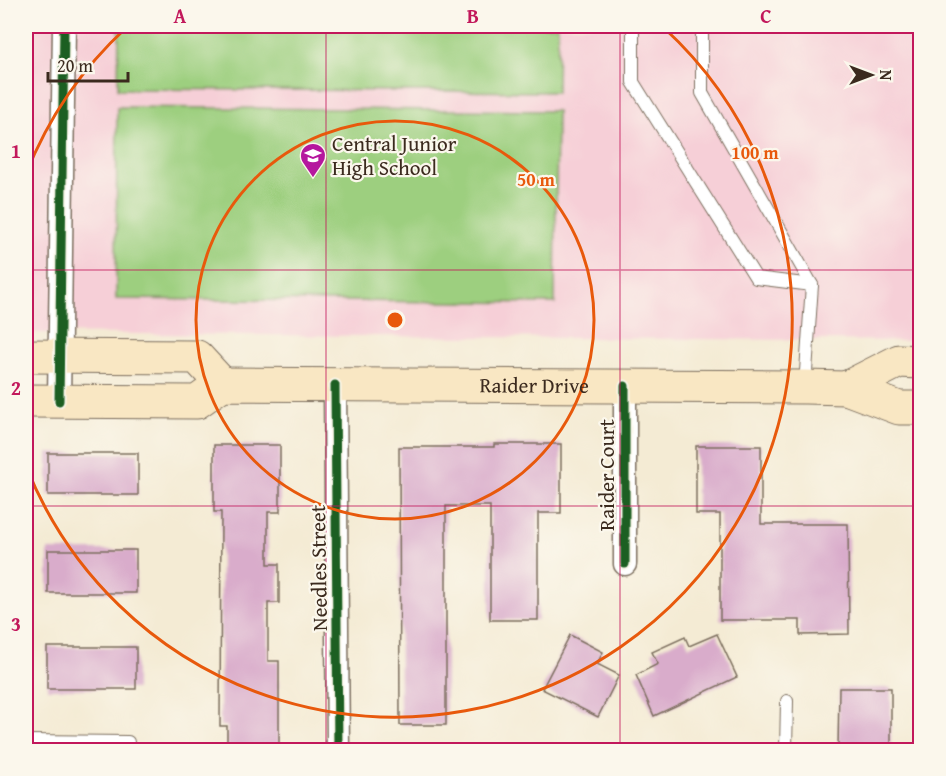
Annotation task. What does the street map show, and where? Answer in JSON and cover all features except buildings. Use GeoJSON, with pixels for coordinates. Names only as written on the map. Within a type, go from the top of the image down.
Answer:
{"type":"FeatureCollection","features":[{"type":"Feature","properties":{"kind":"main road"},"geometry":{"type":"LineString","coordinates":[[26,356],[197,357],[222,384],[197,402],[26,401]]}},
{"type":"Feature","properties":{"kind":"main road","name":"Raider Drive"},"geometry":{"type":"LineString","coordinates":[[846,388],[899,361],[921,362]]}},
{"type":"Feature","properties":{"kind":"main road","name":"Raider Drive"},"geometry":{"type":"LineString","coordinates":[[222,384],[846,388],[899,408],[921,408]]}},
{"type":"Feature","properties":{"kind":"street"},"geometry":{"type":"LineString","coordinates":[[59,401],[64,26]]}},
{"type":"Feature","properties":{"kind":"street","name":"Needles Street"},"geometry":{"type":"LineString","coordinates":[[335,385],[338,750]]}},
{"type":"Feature","properties":{"kind":"street","name":"Raider Court"},"geometry":{"type":"LineString","coordinates":[[625,386],[625,564]]}},
{"type":"Feature","properties":{"kind":"lane"},"geometry":{"type":"LineString","coordinates":[[633,26],[633,82],[756,278],[812,285]]}},
{"type":"Feature","properties":{"kind":"lane"},"geometry":{"type":"LineString","coordinates":[[702,26],[702,93],[812,285],[805,387]]}},
{"type":"Feature","properties":{"kind":"lane"},"geometry":{"type":"LineString","coordinates":[[786,750],[787,701]]}},
{"type":"Feature","properties":{"kind":"lane"},"geometry":{"type":"LineString","coordinates":[[26,741],[128,742]]}},
{"type":"Feature","properties":{"kind":"shaded area","name":"Central Junior High School"},"geometry":{"type":"Polygon","coordinates":[[[32,26],[920,26],[920,341],[31,333],[32,26]]]}},
{"type":"Feature","properties":{"kind":"green space"},"geometry":{"type":"Polygon","coordinates":[[[119,26],[558,26],[557,92],[118,89],[119,26]]]}},
{"type":"Feature","properties":{"kind":"green space"},"geometry":{"type":"Polygon","coordinates":[[[117,107],[557,111],[555,303],[116,299],[117,107]]]}},
{"type":"Feature","properties":{"kind":"cycle path"},"geometry":{"type":"LineString","coordinates":[[59,401],[64,26]]}},
{"type":"Feature","properties":{"kind":"cycle path"},"geometry":{"type":"LineString","coordinates":[[335,385],[338,750]]}},
{"type":"Feature","properties":{"kind":"cycle path"},"geometry":{"type":"LineString","coordinates":[[625,386],[625,564]]}},
{"type":"Feature","properties":{"kind":"place","name":"Central Junior High School"},"geometry":{"type":"Point","coordinates":[313,179]}}]}
